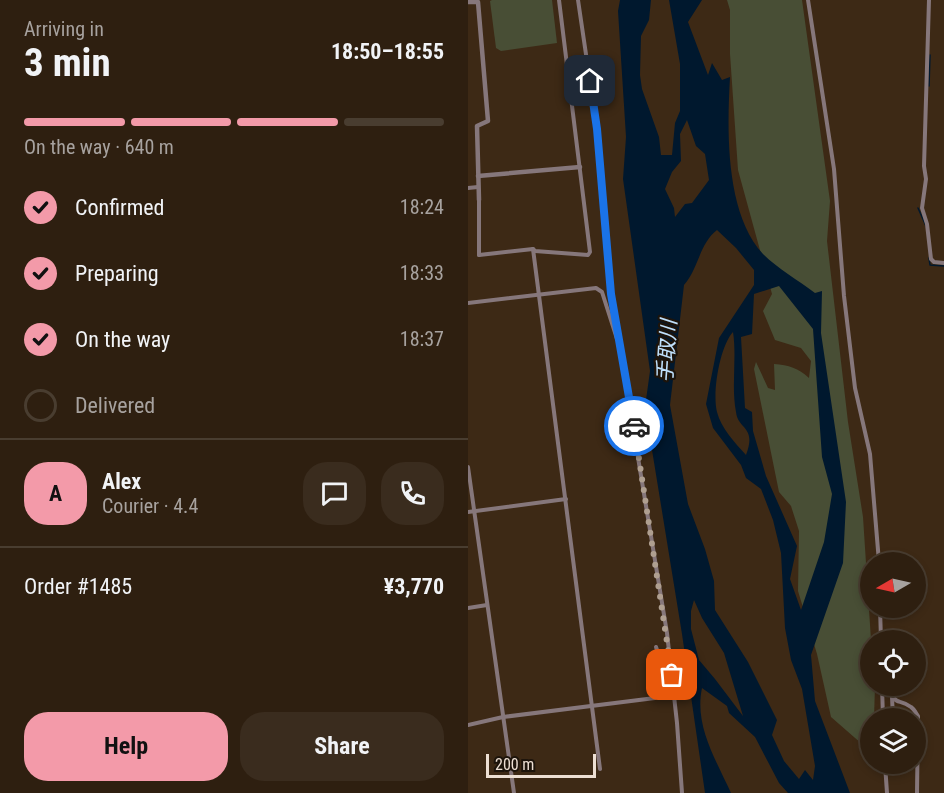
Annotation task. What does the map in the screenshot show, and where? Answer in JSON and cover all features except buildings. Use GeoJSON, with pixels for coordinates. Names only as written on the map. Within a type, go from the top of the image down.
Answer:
{"type":"FeatureCollection","features":[{"type":"Feature","properties":{"kind":"street"},"geometry":{"type":"LineString","coordinates":[[468,2],[478,1],[488,121],[477,126],[479,256],[533,249],[588,255],[590,252],[559,0]]}},
{"type":"Feature","properties":{"kind":"street"},"geometry":{"type":"LineString","coordinates":[[578,0],[597,129],[611,294],[660,588],[674,696],[682,793]]}},
{"type":"Feature","properties":{"kind":"street"},"geometry":{"type":"LineString","coordinates":[[808,0],[834,169],[844,296],[855,388],[870,454],[878,552]]}},
{"type":"Feature","properties":{"kind":"street"},"geometry":{"type":"LineString","coordinates":[[929,0],[924,166],[926,179],[922,208],[927,224],[931,260],[944,263]]}},
{"type":"Feature","properties":{"kind":"street"},"geometry":{"type":"LineString","coordinates":[[478,177],[580,167]]}},
{"type":"Feature","properties":{"kind":"street"},"geometry":{"type":"LineString","coordinates":[[468,188],[478,187]]}},
{"type":"Feature","properties":{"kind":"street"},"geometry":{"type":"LineString","coordinates":[[533,249],[600,769]]}},
{"type":"Feature","properties":{"kind":"street"},"geometry":{"type":"LineString","coordinates":[[468,303],[590,288],[599,290],[602,292],[613,331],[619,342]]}},
{"type":"Feature","properties":{"kind":"street"},"geometry":{"type":"LineString","coordinates":[[468,467],[514,793]]}},
{"type":"Feature","properties":{"kind":"street"},"geometry":{"type":"LineString","coordinates":[[468,512],[566,499]]}},
{"type":"Feature","properties":{"kind":"street"},"geometry":{"type":"LineString","coordinates":[[468,608],[487,605]]}},
{"type":"Feature","properties":{"kind":"street"},"geometry":{"type":"LineString","coordinates":[[656,647],[674,696]]}},
{"type":"Feature","properties":{"kind":"street"},"geometry":{"type":"LineString","coordinates":[[892,697],[893,708]]}},
{"type":"Feature","properties":{"kind":"street"},"geometry":{"type":"LineString","coordinates":[[892,697],[899,703],[911,707],[918,716],[917,793]]}},
{"type":"Feature","properties":{"kind":"street"},"geometry":{"type":"LineString","coordinates":[[468,725],[503,717],[655,698]]}},
{"type":"Feature","properties":{"kind":"street"},"geometry":{"type":"LineString","coordinates":[[886,774],[887,793]]}},
{"type":"Feature","properties":{"kind":"green space"},"geometry":{"type":"Polygon","coordinates":[[[552,0],[557,43],[501,51],[496,48],[490,1],[552,0]]]}},
{"type":"Feature","properties":{"kind":"green space"},"geometry":{"type":"Polygon","coordinates":[[[727,0],[802,0],[830,201],[827,241],[848,422],[863,517],[865,552],[860,552],[860,618],[870,618],[870,630],[860,630],[860,696],[875,696],[874,708],[860,708],[860,742],[831,717],[817,654],[798,591],[799,531],[791,506],[779,492],[754,369],[756,362],[768,388],[775,390],[774,364],[793,368],[809,378],[811,361],[801,348],[775,340],[763,311],[772,294],[738,170],[730,54],[730,10],[727,0]]]}},
{"type":"Feature","properties":{"kind":"water","name":"手取川"},"geometry":{"type":"Polygon","coordinates":[[[620,0],[651,0],[649,20],[641,36],[640,75],[642,89],[659,137],[661,155],[672,155],[675,123],[680,111],[680,64],[669,0],[702,0],[688,22],[708,75],[712,63],[722,80],[730,77],[729,145],[735,194],[741,216],[751,237],[763,254],[815,293],[822,291],[821,333],[846,502],[843,563],[811,655],[815,701],[850,793],[788,793],[779,783],[755,737],[729,713],[727,706],[702,688],[700,702],[704,729],[713,755],[731,793],[705,793],[645,407],[650,371],[623,179],[626,137],[618,11],[620,0]],[[687,120],[680,134],[681,161],[672,172],[665,189],[674,208],[675,217],[685,204],[692,203],[709,180],[705,154],[696,146],[687,120]],[[717,230],[706,242],[684,285],[670,405],[688,504],[714,581],[715,610],[748,662],[777,720],[772,735],[784,761],[799,779],[805,770],[813,780],[815,766],[802,689],[791,660],[785,628],[781,553],[773,520],[761,489],[746,478],[741,465],[713,428],[706,404],[719,338],[754,285],[754,270],[717,230]],[[779,286],[754,294],[752,334],[741,337],[745,408],[752,412],[753,431],[766,476],[797,546],[790,579],[801,610],[824,542],[832,494],[822,457],[813,329],[779,286]],[[733,332],[728,339],[718,370],[717,412],[725,429],[746,455],[749,446],[748,433],[737,418],[735,402],[733,332]],[[694,600],[691,611],[691,629],[699,660],[743,716],[724,653],[702,618],[694,600]]]}},
{"type":"Feature","properties":{"kind":"waterway"},"geometry":{"type":"LineString","coordinates":[[929,86],[930,55]]}},
{"type":"Feature","properties":{"kind":"waterway"},"geometry":{"type":"LineString","coordinates":[[918,208],[926,226]]}},
{"type":"Feature","properties":{"kind":"waterway"},"geometry":{"type":"LineString","coordinates":[[929,258],[930,265],[944,266]]}},
{"type":"Feature","properties":{"kind":"way so far"},"geometry":{"type":"LineString","coordinates":[[634,426],[672,675]]}},
{"type":"Feature","properties":{"kind":"route"},"geometry":{"type":"LineString","coordinates":[[590,81],[597,129],[611,294],[634,426]]}}]}
